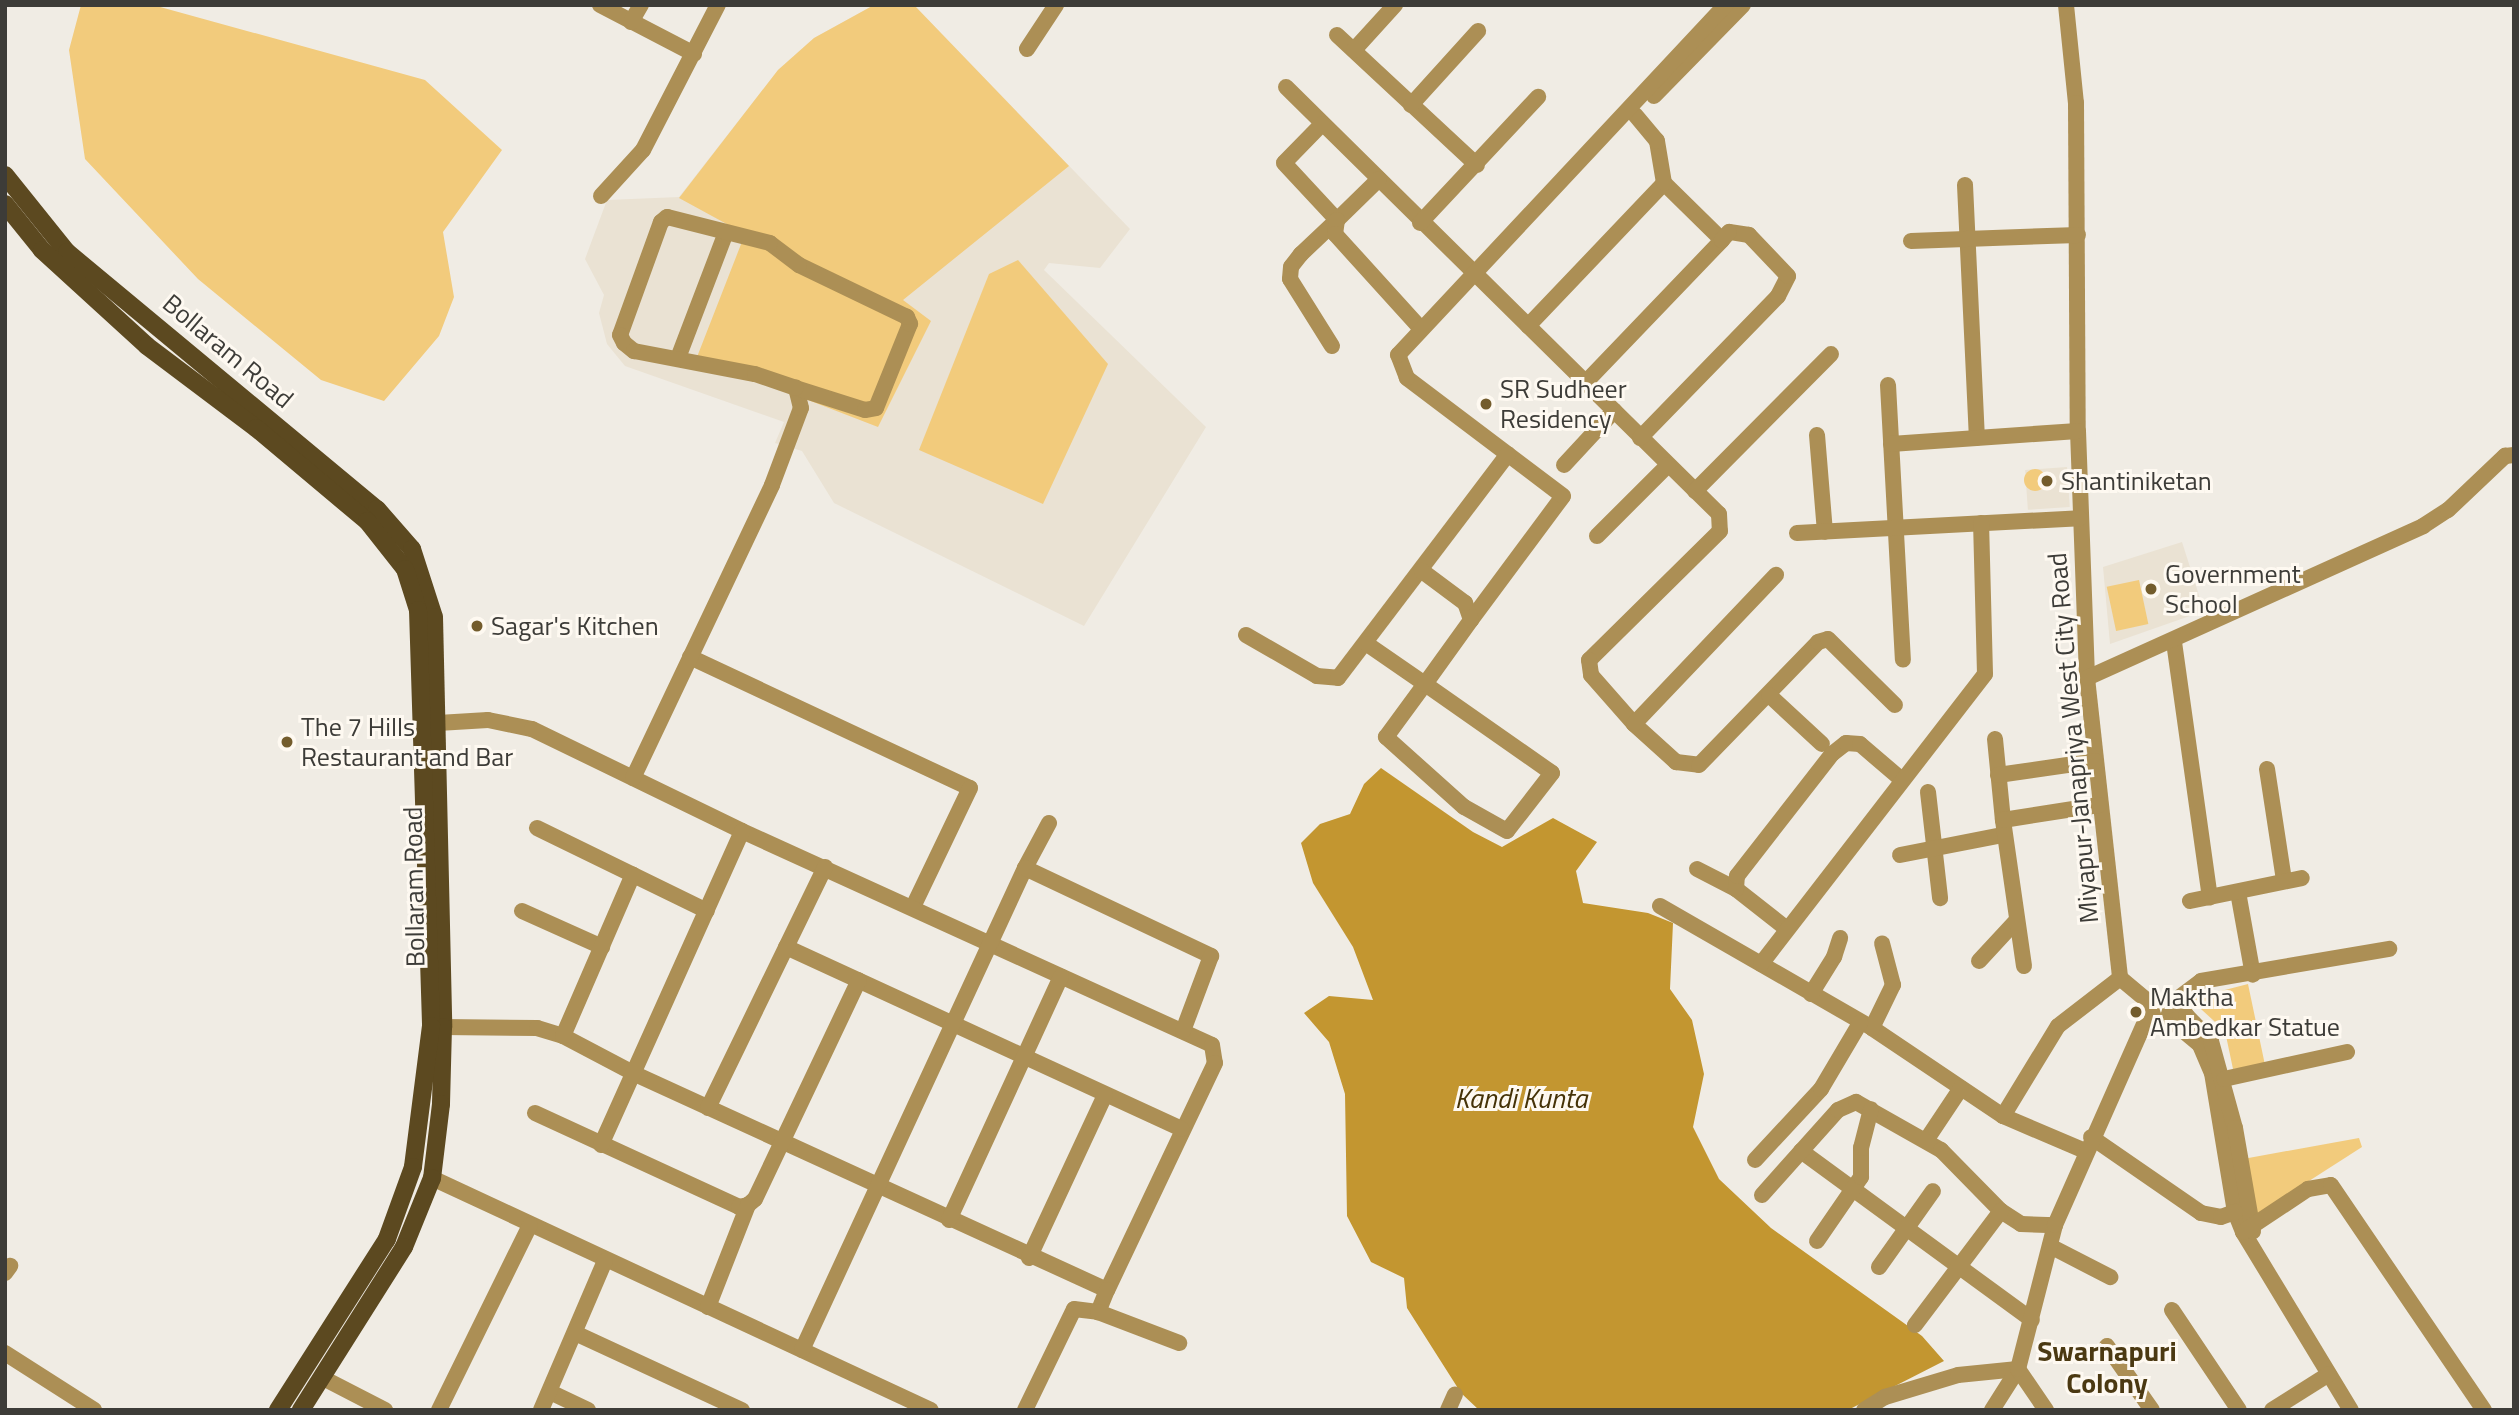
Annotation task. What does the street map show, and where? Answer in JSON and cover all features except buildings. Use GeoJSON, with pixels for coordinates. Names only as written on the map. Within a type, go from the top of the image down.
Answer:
{"type":"FeatureCollection","features":[{"type":"Feature","properties":{"kind":"main road","name":"Bollaram Road"},"geometry":{"type":"LineString","coordinates":[[5,175],[67,252],[377,509],[412,549],[434,617],[438,723],[431,1026],[409,1188],[387,1239],[278,1410]]}},
{"type":"Feature","properties":{"kind":"main road","name":"Bollaram Road"},"geometry":{"type":"LineString","coordinates":[[5,204],[42,250],[146,346],[257,428],[367,521],[405,569],[418,610],[443,1027],[441,1104],[432,1178],[404,1247],[301,1410]]}},
{"type":"Feature","properties":{"kind":"street"},"geometry":{"type":"LineString","coordinates":[[600,5],[694,54]]}},
{"type":"Feature","properties":{"kind":"street"},"geometry":{"type":"LineString","coordinates":[[632,22],[641,5]]}},
{"type":"Feature","properties":{"kind":"street"},"geometry":{"type":"LineString","coordinates":[[601,196],[643,149],[718,5]]}},
{"type":"Feature","properties":{"kind":"street"},"geometry":{"type":"LineString","coordinates":[[1027,49],[1056,5]]}},
{"type":"Feature","properties":{"kind":"street"},"geometry":{"type":"LineString","coordinates":[[1354,50],[1395,5]]}},
{"type":"Feature","properties":{"kind":"street"},"geometry":{"type":"LineString","coordinates":[[1477,275],[1727,5]]}},
{"type":"Feature","properties":{"kind":"street"},"geometry":{"type":"LineString","coordinates":[[1367,644],[1425,684],[1552,774],[1507,831],[1464,807],[1386,737],[1425,684],[1471,620],[1563,496],[1399,368],[1398,355],[1743,5]]}},
{"type":"Feature","properties":{"kind":"street","name":"Miyapur-Janapriya West City Road"},"geometry":{"type":"LineString","coordinates":[[2066,5],[2076,103],[2078,431],[2087,678],[2120,978]]}},
{"type":"Feature","properties":{"kind":"street"},"geometry":{"type":"LineString","coordinates":[[1412,105],[1478,31]]}},
{"type":"Feature","properties":{"kind":"street"},"geometry":{"type":"LineString","coordinates":[[1337,34],[1477,165]]}},
{"type":"Feature","properties":{"kind":"street"},"geometry":{"type":"LineString","coordinates":[[1286,87],[1420,223],[1477,275],[1719,514],[1720,531],[1589,660],[1591,675],[1634,724],[1676,762],[1699,765],[1818,642],[1828,639],[1895,705]]}},
{"type":"Feature","properties":{"kind":"street"},"geometry":{"type":"LineString","coordinates":[[1420,223],[1538,97]]}},
{"type":"Feature","properties":{"kind":"street"},"geometry":{"type":"LineString","coordinates":[[1635,115],[1657,141],[1664,183],[1722,240]]}},
{"type":"Feature","properties":{"kind":"street"},"geometry":{"type":"LineString","coordinates":[[1322,124],[1284,163],[1337,220]]}},
{"type":"Feature","properties":{"kind":"street"},"geometry":{"type":"LineString","coordinates":[[1332,346],[1290,279],[1296,260],[1379,179]]}},
{"type":"Feature","properties":{"kind":"street"},"geometry":{"type":"LineString","coordinates":[[1528,326],[1664,183]]}},
{"type":"Feature","properties":{"kind":"street"},"geometry":{"type":"LineString","coordinates":[[1965,185],[1977,438]]}},
{"type":"Feature","properties":{"kind":"street"},"geometry":{"type":"LineString","coordinates":[[667,217],[687,220],[725,235],[770,243],[799,265],[907,317],[910,324],[876,408],[864,410],[796,387],[678,358],[634,351],[620,335],[661,222],[667,217]]}},
{"type":"Feature","properties":{"kind":"street"},"geometry":{"type":"LineString","coordinates":[[1337,220],[1335,234],[1342,246],[1421,329]]}},
{"type":"Feature","properties":{"kind":"street"},"geometry":{"type":"LineString","coordinates":[[1585,383],[1729,232],[1749,235],[1788,276],[1778,296],[1640,438]]}},
{"type":"Feature","properties":{"kind":"street"},"geometry":{"type":"LineString","coordinates":[[678,358],[725,235]]}},
{"type":"Feature","properties":{"kind":"street"},"geometry":{"type":"LineString","coordinates":[[1911,241],[2078,235]]}},
{"type":"Feature","properties":{"kind":"street"},"geometry":{"type":"LineString","coordinates":[[1695,491],[1831,354]]}},
{"type":"Feature","properties":{"kind":"street"},"geometry":{"type":"LineString","coordinates":[[1888,385],[1903,660]]}},
{"type":"Feature","properties":{"kind":"street"},"geometry":{"type":"LineString","coordinates":[[633,778],[772,485],[801,408],[796,387]]}},
{"type":"Feature","properties":{"kind":"street"},"geometry":{"type":"LineString","coordinates":[[1564,465],[1614,411]]}},
{"type":"Feature","properties":{"kind":"street"},"geometry":{"type":"LineString","coordinates":[[1891,444],[2078,431]]}},
{"type":"Feature","properties":{"kind":"street"},"geometry":{"type":"LineString","coordinates":[[1817,435],[1825,532]]}},
{"type":"Feature","properties":{"kind":"street"},"geometry":{"type":"LineString","coordinates":[[1246,635],[1327,679],[1347,671],[1507,454]]}},
{"type":"Feature","properties":{"kind":"street"},"geometry":{"type":"LineString","coordinates":[[2087,678],[2174,642],[2423,526],[2448,510],[2505,456],[2514,455]]}},
{"type":"Feature","properties":{"kind":"street"},"geometry":{"type":"LineString","coordinates":[[1597,537],[1668,465]]}},
{"type":"Feature","properties":{"kind":"street"},"geometry":{"type":"LineString","coordinates":[[1797,533],[2080,518]]}},
{"type":"Feature","properties":{"kind":"street"},"geometry":{"type":"LineString","coordinates":[[1761,964],[1985,674],[1981,523]]}},
{"type":"Feature","properties":{"kind":"street"},"geometry":{"type":"LineString","coordinates":[[1422,571],[1465,603],[1471,620]]}},
{"type":"Feature","properties":{"kind":"street"},"geometry":{"type":"LineString","coordinates":[[1634,724],[1776,575]]}},
{"type":"Feature","properties":{"kind":"street"},"geometry":{"type":"LineString","coordinates":[[2174,642],[2210,897]]}},
{"type":"Feature","properties":{"kind":"street"},"geometry":{"type":"LineString","coordinates":[[690,657],[970,788],[913,907]]}},
{"type":"Feature","properties":{"kind":"street"},"geometry":{"type":"LineString","coordinates":[[1769,695],[1822,744]]}},
{"type":"Feature","properties":{"kind":"street"},"geometry":{"type":"LineString","coordinates":[[438,723],[488,720],[532,729],[742,831],[1212,1045],[1216,1053],[1098,1312]]}},
{"type":"Feature","properties":{"kind":"street"},"geometry":{"type":"LineString","coordinates":[[1995,739],[2003,828],[2024,966]]}},
{"type":"Feature","properties":{"kind":"street"},"geometry":{"type":"LineString","coordinates":[[1736,889],[1737,876],[1832,754],[1846,743],[1860,744],[1902,780]]}},
{"type":"Feature","properties":{"kind":"street"},"geometry":{"type":"LineString","coordinates":[[1998,775],[2095,761]]}},
{"type":"Feature","properties":{"kind":"street"},"geometry":{"type":"LineString","coordinates":[[2267,769],[2284,880]]}},
{"type":"Feature","properties":{"kind":"street"},"geometry":{"type":"LineString","coordinates":[[1927,792],[1940,898]]}},
{"type":"Feature","properties":{"kind":"street"},"geometry":{"type":"LineString","coordinates":[[1900,856],[2099,805]]}},
{"type":"Feature","properties":{"kind":"street"},"geometry":{"type":"LineString","coordinates":[[802,1350],[952,1022],[1049,822]]}},
{"type":"Feature","properties":{"kind":"street"},"geometry":{"type":"LineString","coordinates":[[537,828],[707,911]]}},
{"type":"Feature","properties":{"kind":"street"},"geometry":{"type":"LineString","coordinates":[[601,1145],[742,831]]}},
{"type":"Feature","properties":{"kind":"street"},"geometry":{"type":"LineString","coordinates":[[708,1108],[825,867]]}},
{"type":"Feature","properties":{"kind":"street"},"geometry":{"type":"LineString","coordinates":[[1026,868],[1211,956],[1183,1031]]}},
{"type":"Feature","properties":{"kind":"street"},"geometry":{"type":"LineString","coordinates":[[1697,869],[1736,889],[1787,929]]}},
{"type":"Feature","properties":{"kind":"street"},"geometry":{"type":"LineString","coordinates":[[563,1036],[633,874]]}},
{"type":"Feature","properties":{"kind":"street"},"geometry":{"type":"LineString","coordinates":[[2190,901],[2302,878]]}},
{"type":"Feature","properties":{"kind":"street"},"geometry":{"type":"LineString","coordinates":[[2238,892],[2253,975]]}},
{"type":"Feature","properties":{"kind":"street"},"geometry":{"type":"LineString","coordinates":[[1660,906],[1866,1026],[2003,1116],[2088,1144],[2201,1213],[2221,1217],[2235,1212]]}},
{"type":"Feature","properties":{"kind":"street"},"geometry":{"type":"LineString","coordinates":[[522,911],[602,947]]}},
{"type":"Feature","properties":{"kind":"street"},"geometry":{"type":"LineString","coordinates":[[1979,961],[2017,920]]}},
{"type":"Feature","properties":{"kind":"street"},"geometry":{"type":"LineString","coordinates":[[1811,994],[1834,957],[1840,938]]}},
{"type":"Feature","properties":{"kind":"street"},"geometry":{"type":"LineString","coordinates":[[1755,1160],[1821,1089],[1893,985],[1882,943]]}},
{"type":"Feature","properties":{"kind":"street"},"geometry":{"type":"LineString","coordinates":[[786,947],[1181,1129]]}},
{"type":"Feature","properties":{"kind":"street"},"geometry":{"type":"LineString","coordinates":[[1993,1410],[2018,1369],[2055,1225],[2088,1144],[2153,1004],[2201,981],[2253,975],[2389,949]]}},
{"type":"Feature","properties":{"kind":"street"},"geometry":{"type":"LineString","coordinates":[[949,1220],[1061,976]]}},
{"type":"Feature","properties":{"kind":"street"},"geometry":{"type":"LineString","coordinates":[[2003,1116],[2058,1026],[2120,978],[2153,1004],[2200,1045],[2212,1073],[2235,1212],[2360,1410]]}},
{"type":"Feature","properties":{"kind":"street"},"geometry":{"type":"LineString","coordinates":[[708,1307],[748,1205],[755,1199],[859,980]]}},
{"type":"Feature","properties":{"kind":"street"},"geometry":{"type":"LineString","coordinates":[[2153,1004],[2200,1026],[2211,1041],[2224,1079],[2247,1230],[2351,1410]]}},
{"type":"Feature","properties":{"kind":"street"},"geometry":{"type":"LineString","coordinates":[[443,1027],[537,1028],[563,1036],[635,1074],[876,1187],[1029,1258],[1107,1290]]}},
{"type":"Feature","properties":{"kind":"street"},"geometry":{"type":"LineString","coordinates":[[2224,1079],[2347,1052]]}},
{"type":"Feature","properties":{"kind":"street"},"geometry":{"type":"LineString","coordinates":[[1927,1139],[1961,1088]]}},
{"type":"Feature","properties":{"kind":"street"},"geometry":{"type":"LineString","coordinates":[[1029,1258],[1105,1095]]}},
{"type":"Feature","properties":{"kind":"street"},"geometry":{"type":"LineString","coordinates":[[1762,1195],[1846,1103],[1856,1102],[1927,1139],[2001,1211],[2031,1227],[2055,1225]]}},
{"type":"Feature","properties":{"kind":"street"},"geometry":{"type":"LineString","coordinates":[[1816,1241],[1855,1191],[1871,1109]]}},
{"type":"Feature","properties":{"kind":"street"},"geometry":{"type":"LineString","coordinates":[[535,1113],[739,1207],[748,1205]]}},
{"type":"Feature","properties":{"kind":"street"},"geometry":{"type":"LineString","coordinates":[[1801,1151],[1957,1268],[2032,1320]]}},
{"type":"Feature","properties":{"kind":"street"},"geometry":{"type":"LineString","coordinates":[[432,1178],[605,1261],[802,1350],[913,1406],[931,1410]]}},
{"type":"Feature","properties":{"kind":"street"},"geometry":{"type":"LineString","coordinates":[[2247,1230],[2308,1189],[2331,1185],[2477,1408]]}},
{"type":"Feature","properties":{"kind":"street"},"geometry":{"type":"LineString","coordinates":[[1879,1267],[1933,1191]]}},
{"type":"Feature","properties":{"kind":"street"},"geometry":{"type":"LineString","coordinates":[[1914,1325],[2001,1211]]}},
{"type":"Feature","properties":{"kind":"street"},"geometry":{"type":"LineString","coordinates":[[439,1410],[530,1225]]}},
{"type":"Feature","properties":{"kind":"street"},"geometry":{"type":"LineString","coordinates":[[2050,1246],[2110,1277]]}},
{"type":"Feature","properties":{"kind":"street"},"geometry":{"type":"LineString","coordinates":[[541,1410],[605,1261]]}},
{"type":"Feature","properties":{"kind":"street"},"geometry":{"type":"LineString","coordinates":[[1025,1410],[1070,1314],[1081,1307],[1179,1343]]}},
{"type":"Feature","properties":{"kind":"street"},"geometry":{"type":"LineString","coordinates":[[2172,1310],[2239,1410]]}},
{"type":"Feature","properties":{"kind":"street"},"geometry":{"type":"LineString","coordinates":[[575,1333],[742,1410]]}},
{"type":"Feature","properties":{"kind":"street"},"geometry":{"type":"LineString","coordinates":[[2108,1346],[2152,1410]]}},
{"type":"Feature","properties":{"kind":"street"},"geometry":{"type":"LineString","coordinates":[[5,1353],[93,1410]]}},
{"type":"Feature","properties":{"kind":"street"},"geometry":{"type":"LineString","coordinates":[[1864,1410],[1891,1403],[1958,1375],[2018,1369]]}},
{"type":"Feature","properties":{"kind":"street"},"geometry":{"type":"LineString","coordinates":[[2018,1369],[2046,1410]]}},
{"type":"Feature","properties":{"kind":"street"},"geometry":{"type":"LineString","coordinates":[[2272,1410],[2329,1374]]}},
{"type":"Feature","properties":{"kind":"street"},"geometry":{"type":"LineString","coordinates":[[323,1378],[385,1410]]}},
{"type":"Feature","properties":{"kind":"street"},"geometry":{"type":"LineString","coordinates":[[550,1392],[588,1410]]}},
{"type":"Feature","properties":{"kind":"street"},"geometry":{"type":"LineString","coordinates":[[1448,1410],[1455,1394]]}},
{"type":"Feature","properties":{"kind":"shaded area"},"geometry":{"type":"Polygon","coordinates":[[[81,5],[153,5],[425,80],[502,150],[443,232],[454,297],[439,336],[384,401],[321,380],[198,279],[85,159],[69,50],[81,5]]]}},
{"type":"Feature","properties":{"kind":"shaded area"},"geometry":{"type":"Polygon","coordinates":[[[874,5],[914,5],[1130,229],[1100,268],[1049,263],[1044,270],[1206,427],[1084,626],[834,503],[802,451],[775,443],[784,422],[625,366],[607,344],[599,313],[604,295],[585,259],[607,200],[679,197],[778,70],[814,38],[874,5]]]}},
{"type":"Feature","properties":{"kind":"shaded area"},"geometry":{"type":"Polygon","coordinates":[[[874,5],[914,5],[1069,166],[903,300],[931,321],[878,427],[697,357],[745,234],[679,198],[778,70],[814,38],[874,5]]]}},
{"type":"Feature","properties":{"kind":"shaded area"},"geometry":{"type":"Polygon","coordinates":[[[1018,260],[1108,364],[1043,504],[919,450],[989,274],[1018,260]]]}},
{"type":"Feature","properties":{"kind":"shaded area","name":"Shantiniketan"},"geometry":{"type":"Polygon","coordinates":[[[2067,467],[2070,507],[2028,510],[2025,470],[2067,467]]]}},
{"type":"Feature","properties":{"kind":"shaded area"},"geometry":{"type":"Polygon","coordinates":[[[2031,469],[2039,469],[2046,476],[2046,484],[2039,491],[2031,491],[2024,484],[2024,476],[2031,469]]]}},
{"type":"Feature","properties":{"kind":"shaded area","name":"Government School"},"geometry":{"type":"Polygon","coordinates":[[[2182,542],[2204,611],[2110,644],[2103,567],[2182,542]]]}},
{"type":"Feature","properties":{"kind":"shaded area"},"geometry":{"type":"Polygon","coordinates":[[[2139,580],[2148,624],[2116,631],[2107,587],[2139,580]]]}},
{"type":"Feature","properties":{"kind":"shaded area"},"geometry":{"type":"Polygon","coordinates":[[[2248,984],[2265,1065],[2233,1069],[2225,1031],[2190,999],[2248,984]]]}},
{"type":"Feature","properties":{"kind":"shaded area"},"geometry":{"type":"Polygon","coordinates":[[[2359,1138],[2362,1147],[2253,1217],[2243,1159],[2359,1138]]]}},
{"type":"Feature","properties":{"kind":"water","name":"Kandi Kunta"},"geometry":{"type":"Polygon","coordinates":[[[1381,768],[1473,832],[1502,847],[1553,818],[1597,842],[1576,871],[1583,903],[1648,913],[1673,923],[1670,989],[1692,1020],[1704,1074],[1693,1127],[1719,1179],[1771,1228],[1922,1336],[1944,1361],[1848,1410],[1479,1410],[1461,1393],[1407,1308],[1404,1278],[1371,1262],[1347,1216],[1345,1094],[1329,1042],[1304,1013],[1329,996],[1373,1000],[1353,947],[1313,883],[1301,843],[1320,824],[1350,814],[1364,784],[1381,768]]]}},
{"type":"Feature","properties":{"kind":"place","name":"SR Sudheer Residency"},"geometry":{"type":"Point","coordinates":[1486,404]}},
{"type":"Feature","properties":{"kind":"place","name":"Shantiniketan"},"geometry":{"type":"Point","coordinates":[2047,481]}},
{"type":"Feature","properties":{"kind":"place","name":"Government School"},"geometry":{"type":"Point","coordinates":[2151,589]}},
{"type":"Feature","properties":{"kind":"place","name":"Sagar's Kitchen"},"geometry":{"type":"Point","coordinates":[477,626]}},
{"type":"Feature","properties":{"kind":"place","name":"The 7 Hills Restaurant and Bar"},"geometry":{"type":"Point","coordinates":[287,742]}},
{"type":"Feature","properties":{"kind":"place","name":"Maktha Ambedkar Statue"},"geometry":{"type":"Point","coordinates":[2136,1012]}},
{"type":"Feature","properties":{"kind":"district","name":"Swarnapuri Colony"},"geometry":{"type":"Point","coordinates":[2107,1367]}}]}
